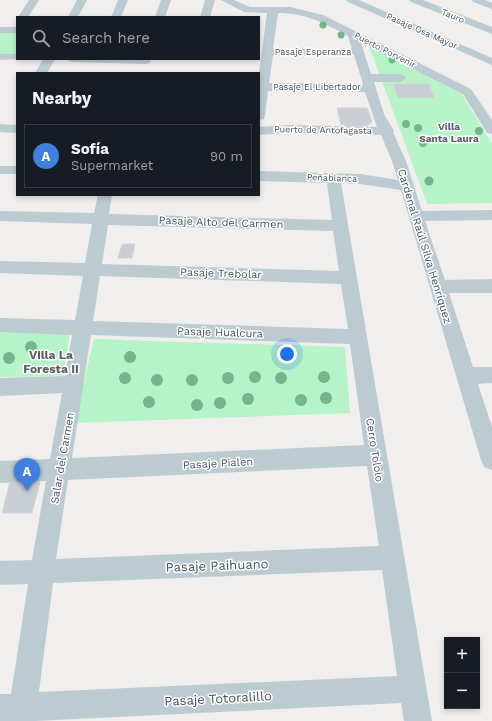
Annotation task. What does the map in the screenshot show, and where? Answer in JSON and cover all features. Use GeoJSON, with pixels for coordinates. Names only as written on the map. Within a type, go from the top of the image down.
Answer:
{"type":"FeatureCollection","features":[{"type":"Feature","properties":{"kind":"street"},"geometry":{"type":"LineString","coordinates":[[24,16],[34,0]]}},
{"type":"Feature","properties":{"kind":"street"},"geometry":{"type":"LineString","coordinates":[[74,16],[82,0]]}},
{"type":"Feature","properties":{"kind":"street"},"geometry":{"type":"LineString","coordinates":[[116,16],[123,0]]}},
{"type":"Feature","properties":{"kind":"street"},"geometry":{"type":"LineString","coordinates":[[160,16],[166,0]]}},
{"type":"Feature","properties":{"kind":"street"},"geometry":{"type":"LineString","coordinates":[[205,16],[210,0]]}},
{"type":"Feature","properties":{"kind":"street","name":"Puerto Porvenir"},"geometry":{"type":"LineString","coordinates":[[226,0],[248,10],[273,9],[302,12],[319,17],[467,92],[477,108]]}},
{"type":"Feature","properties":{"kind":"street","name":"Puerto Porvenir"},"geometry":{"type":"LineString","coordinates":[[283,0],[302,12]]}},
{"type":"Feature","properties":{"kind":"street","name":"Pasaje Osa Mayor"},"geometry":{"type":"LineString","coordinates":[[351,0],[492,62]]}},
{"type":"Feature","properties":{"kind":"street","name":"Tauro"},"geometry":{"type":"LineString","coordinates":[[414,0],[492,31]]}},
{"type":"Feature","properties":{"kind":"street"},"geometry":{"type":"LineString","coordinates":[[476,0],[492,6]]}},
{"type":"Feature","properties":{"kind":"street"},"geometry":{"type":"LineString","coordinates":[[260,109],[273,9]]}},
{"type":"Feature","properties":{"kind":"street"},"geometry":{"type":"LineString","coordinates":[[439,38],[469,22]]}},
{"type":"Feature","properties":{"kind":"street"},"geometry":{"type":"LineString","coordinates":[[0,30],[16,28]]}},
{"type":"Feature","properties":{"kind":"street","name":"Cardenal Raúl Silva Henríquez"},"geometry":{"type":"LineString","coordinates":[[353,34],[378,114],[399,161],[405,186],[492,460]]}},
{"type":"Feature","properties":{"kind":"street","name":"Pasaje Esperanza"},"geometry":{"type":"LineString","coordinates":[[267,52],[359,52]]}},
{"type":"Feature","properties":{"kind":"street"},"geometry":{"type":"LineString","coordinates":[[0,57],[16,58]]}},
{"type":"Feature","properties":{"kind":"street"},"geometry":{"type":"LineString","coordinates":[[42,72],[48,60]]}},
{"type":"Feature","properties":{"kind":"street"},"geometry":{"type":"LineString","coordinates":[[89,72],[95,60],[145,60],[141,72]]}},
{"type":"Feature","properties":{"kind":"street","name":"Pasaje El Libertador"},"geometry":{"type":"LineString","coordinates":[[263,87],[369,83],[400,78]]}},
{"type":"Feature","properties":{"kind":"street"},"geometry":{"type":"LineString","coordinates":[[477,108],[492,107]]}},
{"type":"Feature","properties":{"kind":"street"},"geometry":{"type":"LineString","coordinates":[[477,108],[492,130]]}},
{"type":"Feature","properties":{"kind":"street"},"geometry":{"type":"LineString","coordinates":[[9,128],[16,118]]}},
{"type":"Feature","properties":{"kind":"street","name":"Puerto de Antofagasta"},"geometry":{"type":"LineString","coordinates":[[260,131],[289,129],[386,131]]}},
{"type":"Feature","properties":{"kind":"street"},"geometry":{"type":"LineString","coordinates":[[0,170],[16,170]]}},
{"type":"Feature","properties":{"kind":"street","name":"Peñablanca"},"geometry":{"type":"LineString","coordinates":[[260,176],[373,180],[405,186]]}},
{"type":"Feature","properties":{"kind":"street","name":"Cerro Tololo"},"geometry":{"type":"LineString","coordinates":[[333,178],[418,721]]}},
{"type":"Feature","properties":{"kind":"street","name":"Salar del Carmen"},"geometry":{"type":"LineString","coordinates":[[14,712],[60,470],[105,196]]}},
{"type":"Feature","properties":{"kind":"street"},"geometry":{"type":"LineString","coordinates":[[415,216],[492,215]]}},
{"type":"Feature","properties":{"kind":"street","name":"Pasaje Alto del Carmen"},"geometry":{"type":"LineString","coordinates":[[0,216],[340,226]]}},
{"type":"Feature","properties":{"kind":"street","name":"Pasaje Trebolar"},"geometry":{"type":"LineString","coordinates":[[0,267],[348,278]]}},
{"type":"Feature","properties":{"kind":"street"},"geometry":{"type":"LineString","coordinates":[[437,287],[492,286]]}},
{"type":"Feature","properties":{"kind":"street","name":"Pasaje Hualcura"},"geometry":{"type":"LineString","coordinates":[[0,325],[358,337]]}},
{"type":"Feature","properties":{"kind":"street"},"geometry":{"type":"LineString","coordinates":[[465,376],[492,375]]}},
{"type":"Feature","properties":{"kind":"street"},"geometry":{"type":"LineString","coordinates":[[0,387],[74,384]]}},
{"type":"Feature","properties":{"kind":"street","name":"Pasaje Pialen"},"geometry":{"type":"LineString","coordinates":[[0,472],[376,455]]}},
{"type":"Feature","properties":{"kind":"street","name":"Pasaje Paihuano"},"geometry":{"type":"LineString","coordinates":[[0,573],[392,558]]}},
{"type":"Feature","properties":{"kind":"street","name":"Pasaje Totoralillo"},"geometry":{"type":"LineString","coordinates":[[14,712],[413,689]]}},
{"type":"Feature","properties":{"kind":"green space"},"geometry":{"type":"Polygon","coordinates":[[[0,32],[16,32],[16,55],[0,55],[0,32]]]}},
{"type":"Feature","properties":{"kind":"green space"},"geometry":{"type":"Polygon","coordinates":[[[369,46],[461,93],[492,144],[492,203],[427,204],[369,46]]]}},
{"type":"Feature","properties":{"kind":"green space"},"geometry":{"type":"Polygon","coordinates":[[[0,331],[70,334],[63,376],[0,377],[0,331]]]}},
{"type":"Feature","properties":{"kind":"green space"},"geometry":{"type":"Polygon","coordinates":[[[94,339],[345,347],[350,413],[74,423],[94,339]]]}},
{"type":"Feature","properties":{"kind":"building"},"geometry":{"type":"Polygon","coordinates":[[[393,84],[429,84],[434,98],[398,98],[393,84]]]}},
{"type":"Feature","properties":{"kind":"building"},"geometry":{"type":"Polygon","coordinates":[[[337,108],[367,108],[372,122],[367,126],[341,126],[337,108]]]}},
{"type":"Feature","properties":{"kind":"building"},"geometry":{"type":"Polygon","coordinates":[[[122,244],[135,244],[132,258],[118,258],[122,244]]]}},
{"type":"Feature","properties":{"kind":"building"},"geometry":{"type":"Polygon","coordinates":[[[10,482],[40,482],[32,513],[2,513],[10,482]]]}},
{"type":"Feature","properties":{"kind":"place","name":"Sofía"},"geometry":{"type":"Point","coordinates":[27,491]}},
{"type":"Feature","properties":{"kind":"district","name":"Villa Santa Laura"},"geometry":{"type":"Point","coordinates":[449,132]}},
{"type":"Feature","properties":{"kind":"district","name":"Villa La Foresta II"},"geometry":{"type":"Point","coordinates":[51,362]}}]}
